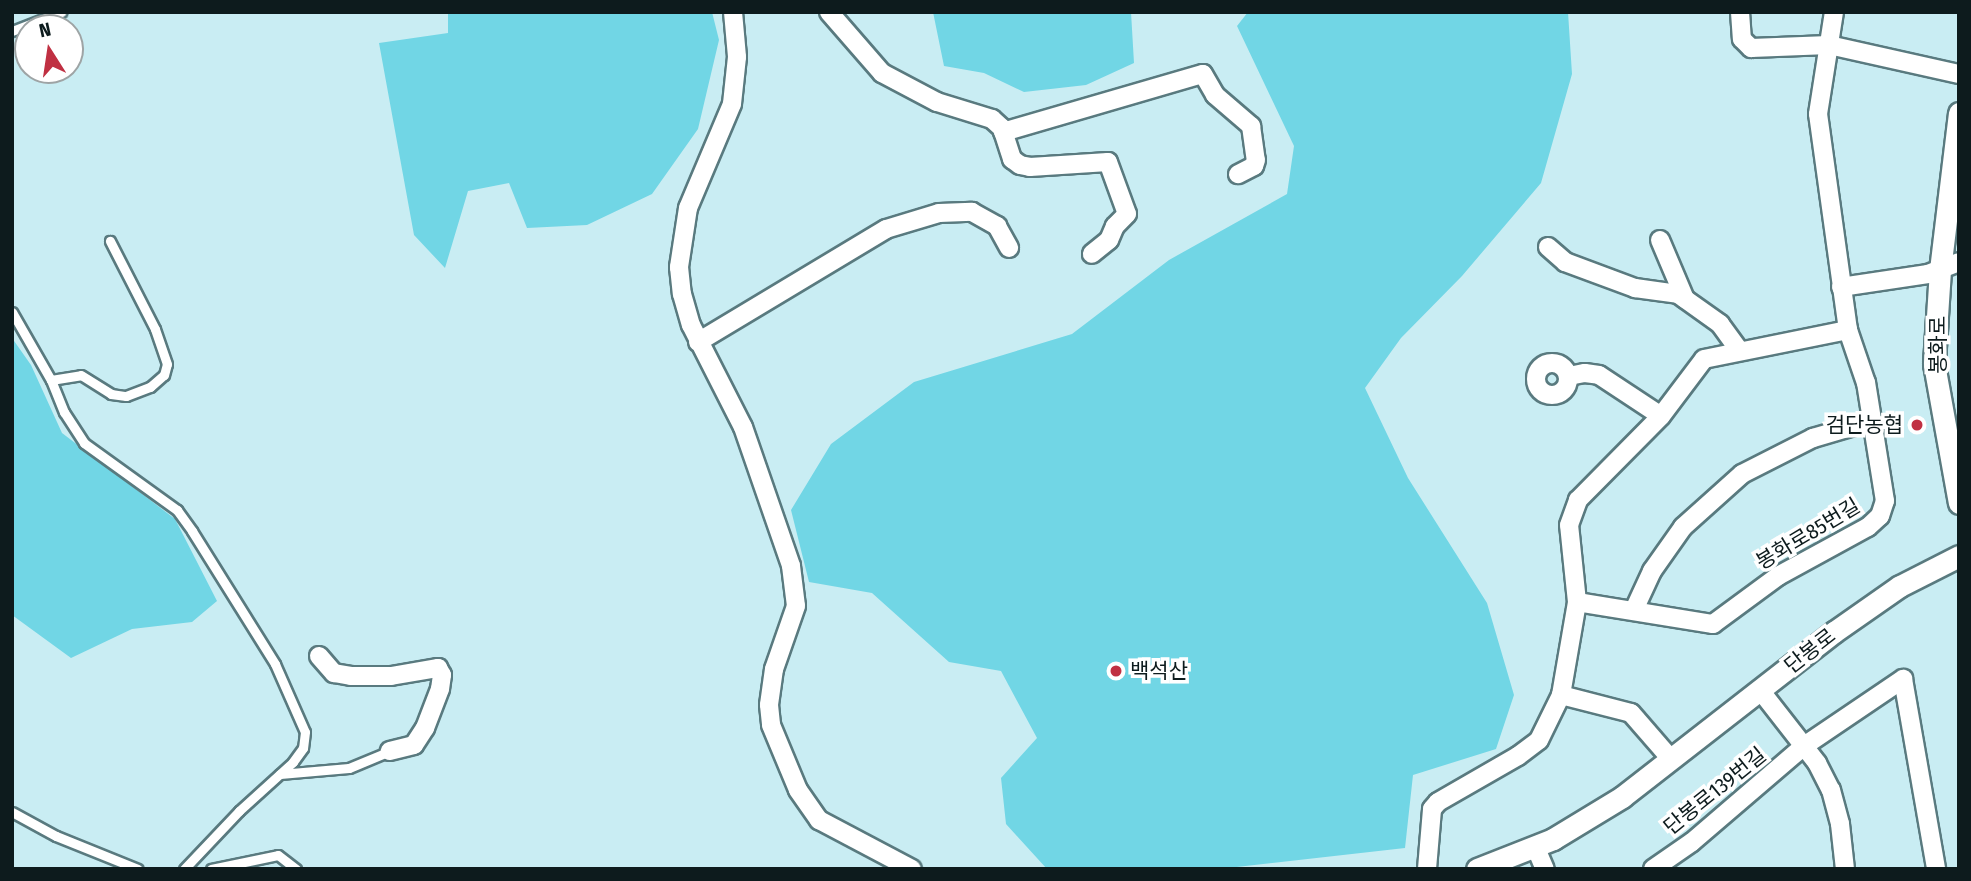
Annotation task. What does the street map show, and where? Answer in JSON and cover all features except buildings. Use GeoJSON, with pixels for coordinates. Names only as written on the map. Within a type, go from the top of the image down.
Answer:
{"type":"FeatureCollection","features":[{"type":"Feature","properties":{"kind":"street"},"geometry":{"type":"LineString","coordinates":[[733,12],[737,57],[732,104],[699,176],[680,246],[682,294],[698,342],[743,427],[792,566],[796,606],[774,669],[769,705],[771,725],[803,799],[819,820],[912,869]]}},
{"type":"Feature","properties":{"kind":"street"},"geometry":{"type":"LineString","coordinates":[[829,12],[882,73],[937,102],[992,119],[1003,132],[1012,159],[1020,165],[1030,167],[1108,162],[1127,214],[1115,226],[1108,240],[1092,254]]}},
{"type":"Feature","properties":{"kind":"street"},"geometry":{"type":"LineString","coordinates":[[1740,12],[1742,38],[1751,48],[1829,45],[1959,74]]}},
{"type":"Feature","properties":{"kind":"street","name":"봉화로85번길"},"geometry":{"type":"LineString","coordinates":[[1577,602],[1708,624],[1719,622],[1778,576],[1868,527],[1880,516],[1885,501],[1866,383],[1848,330],[1818,114],[1834,12]]}},
{"type":"Feature","properties":{"kind":"street"},"geometry":{"type":"LineString","coordinates":[[1003,132],[1203,74],[1215,95],[1251,126],[1256,160],[1254,166],[1238,174]]}},
{"type":"Feature","properties":{"kind":"street","name":"봉화로"},"geometry":{"type":"LineString","coordinates":[[1959,113],[1949,266],[1934,364],[1959,502]]}},
{"type":"Feature","properties":{"kind":"street"},"geometry":{"type":"LineString","coordinates":[[698,342],[886,229],[939,213],[972,212],[997,226],[1009,248]]}},
{"type":"Feature","properties":{"kind":"street"},"geometry":{"type":"LineString","coordinates":[[1660,240],[1685,299]]}},
{"type":"Feature","properties":{"kind":"street"},"geometry":{"type":"LineString","coordinates":[[1548,247],[1564,262],[1635,288],[1669,290],[1720,324],[1739,350]]}},
{"type":"Feature","properties":{"kind":"street"},"geometry":{"type":"LineString","coordinates":[[1841,287],[1949,266]]}},
{"type":"Feature","properties":{"kind":"street"},"geometry":{"type":"LineString","coordinates":[[1427,869],[1432,809],[1438,802],[1518,756],[1539,740],[1561,695],[1577,602],[1569,534],[1573,508],[1661,416],[1704,359],[1848,330]]}},
{"type":"Feature","properties":{"kind":"street"},"geometry":{"type":"LineString","coordinates":[[1569,376],[1585,373],[1599,375],[1661,416]]}},
{"type":"Feature","properties":{"kind":"street"},"geometry":{"type":"LineString","coordinates":[[1634,610],[1652,571],[1683,527],[1742,474],[1813,438],[1871,422]]}},
{"type":"Feature","properties":{"kind":"street","name":"단봉로"},"geometry":{"type":"LineString","coordinates":[[1477,869],[1553,839],[1622,797],[1900,586],[1959,556]]}},
{"type":"Feature","properties":{"kind":"street"},"geometry":{"type":"LineString","coordinates":[[319,656],[334,673],[351,676],[391,676],[425,668],[438,668],[442,675],[440,689],[425,728],[414,745],[390,751]]}},
{"type":"Feature","properties":{"kind":"street","name":"단봉로139번길"},"geometry":{"type":"LineString","coordinates":[[1653,869],[1692,842],[1804,746],[1903,679],[1936,869]]}},
{"type":"Feature","properties":{"kind":"street"},"geometry":{"type":"LineString","coordinates":[[1760,690],[1804,746],[1831,790],[1840,824],[1844,869]]}},
{"type":"Feature","properties":{"kind":"street"},"geometry":{"type":"LineString","coordinates":[[1561,695],[1631,713],[1671,759]]}},
{"type":"Feature","properties":{"kind":"street"},"geometry":{"type":"LineString","coordinates":[[1535,846],[1545,869]]}},
{"type":"Feature","properties":{"kind":"lane"},"geometry":{"type":"LineString","coordinates":[[12,31],[61,12]]}},
{"type":"Feature","properties":{"kind":"lane"},"geometry":{"type":"LineString","coordinates":[[51,380],[81,375],[111,394],[126,396],[150,387],[164,375],[167,364],[155,329],[110,241]]}},
{"type":"Feature","properties":{"kind":"lane"},"geometry":{"type":"LineString","coordinates":[[12,312],[51,380],[64,412],[84,443],[177,510],[275,664],[305,732],[303,748],[184,869]]}},
{"type":"Feature","properties":{"kind":"lane"},"geometry":{"type":"LineString","coordinates":[[280,774],[349,768],[390,751]]}},
{"type":"Feature","properties":{"kind":"lane"},"geometry":{"type":"LineString","coordinates":[[12,812],[56,836],[138,869]]}},
{"type":"Feature","properties":{"kind":"lane"},"geometry":{"type":"LineString","coordinates":[[211,869],[278,855],[296,869]]}},
{"type":"Feature","properties":{"kind":"shaded area"},"geometry":{"type":"Polygon","coordinates":[[[448,12],[712,12],[719,40],[698,129],[652,194],[587,225],[527,228],[509,183],[468,191],[445,268],[414,235],[379,43],[448,33],[448,12]]]}},
{"type":"Feature","properties":{"kind":"shaded area"},"geometry":{"type":"Polygon","coordinates":[[[933,12],[1131,12],[1134,63],[1086,85],[1024,92],[984,73],[944,66],[933,12]]]}},
{"type":"Feature","properties":{"kind":"shaded area"},"geometry":{"type":"Polygon","coordinates":[[[1248,12],[1568,12],[1572,74],[1541,183],[1462,276],[1401,338],[1365,388],[1408,478],[1487,603],[1514,695],[1496,749],[1413,775],[1405,848],[1219,869],[1047,869],[1006,824],[1001,778],[1037,738],[1001,671],[949,662],[872,593],[809,582],[791,510],[831,444],[914,382],[1072,334],[1169,260],[1287,194],[1294,146],[1237,26],[1248,12]]]}},
{"type":"Feature","properties":{"kind":"shaded area"},"geometry":{"type":"Polygon","coordinates":[[[12,338],[31,365],[62,433],[175,519],[217,601],[192,622],[132,629],[71,658],[12,615],[12,338]]]}},
{"type":"Feature","properties":{"kind":"place","name":"검단농협"},"geometry":{"type":"Point","coordinates":[1917,425]}},
{"type":"Feature","properties":{"kind":"place","name":"백석산"},"geometry":{"type":"Point","coordinates":[1116,671]}}]}
